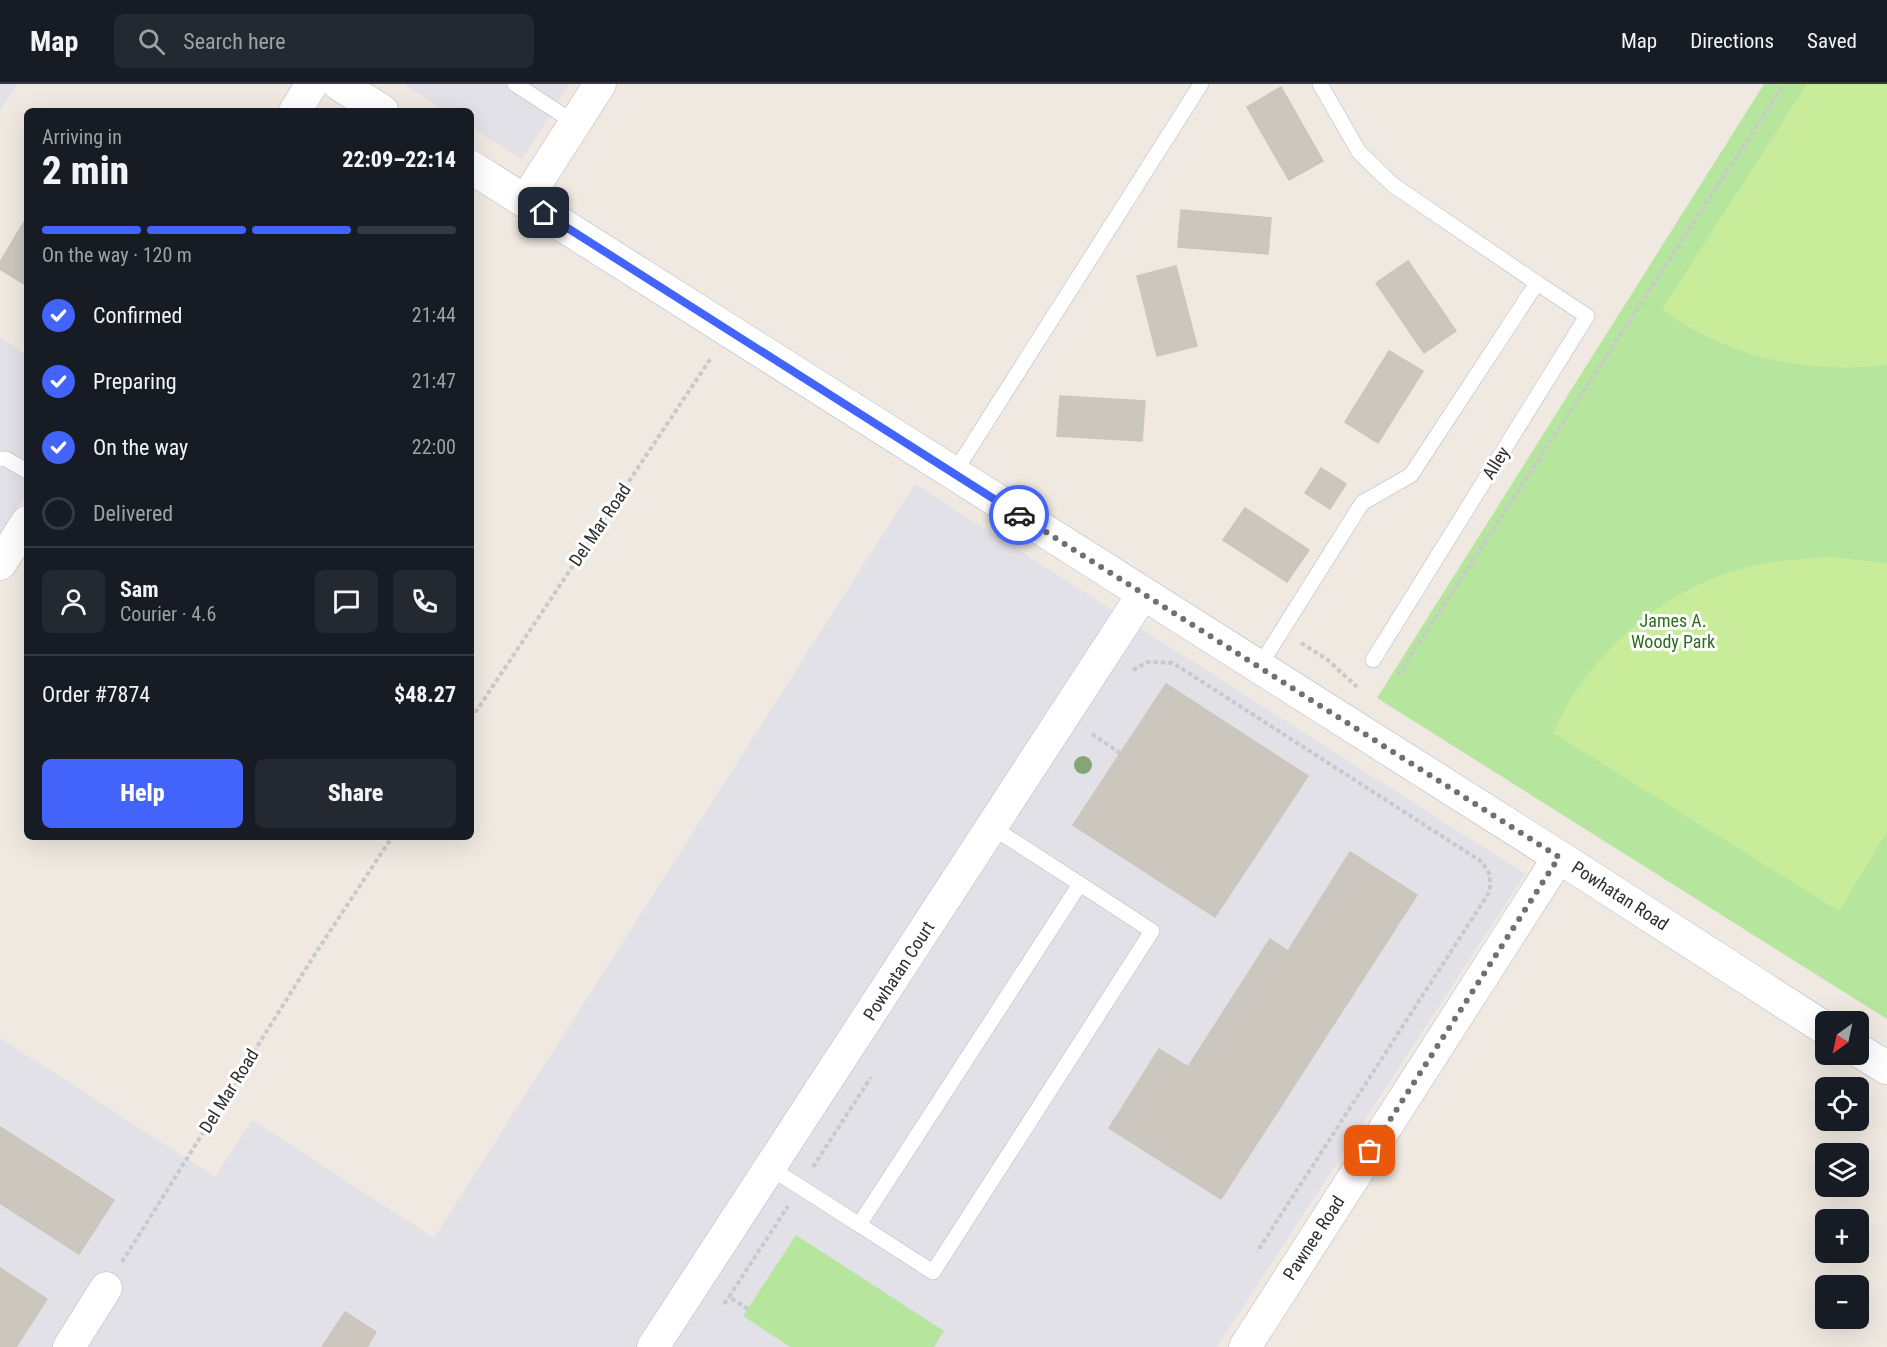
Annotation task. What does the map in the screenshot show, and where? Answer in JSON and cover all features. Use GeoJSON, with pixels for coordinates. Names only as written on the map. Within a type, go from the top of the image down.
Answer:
{"type":"FeatureCollection","features":[{"type":"Feature","properties":{"kind":"street"},"geometry":{"type":"LineString","coordinates":[[297,108],[312,84]]}},
{"type":"Feature","properties":{"kind":"street"},"geometry":{"type":"LineString","coordinates":[[339,84],[377,108]]}},
{"type":"Feature","properties":{"kind":"street"},"geometry":{"type":"LineString","coordinates":[[525,201],[600,84]]}},
{"type":"Feature","properties":{"kind":"street","name":"Powhatan Road"},"geometry":{"type":"LineString","coordinates":[[474,169],[1815,1022]]}},
{"type":"Feature","properties":{"kind":"street"},"geometry":{"type":"LineString","coordinates":[[0,564],[24,527]]}},
{"type":"Feature","properties":{"kind":"street","name":"Powhatan Court"},"geometry":{"type":"LineString","coordinates":[[653,1347],[1143,594]]}},
{"type":"Feature","properties":{"kind":"street","name":"Pawnee Road"},"geometry":{"type":"LineString","coordinates":[[1245,1347],[1559,857]]}},
{"type":"Feature","properties":{"kind":"street"},"geometry":{"type":"LineString","coordinates":[[1869,1057],[1887,1068]]}},
{"type":"Feature","properties":{"kind":"street"},"geometry":{"type":"LineString","coordinates":[[69,1347],[105,1288]]}},
{"type":"Feature","properties":{"kind":"lane"},"geometry":{"type":"LineString","coordinates":[[515,84],[575,123]]}},
{"type":"Feature","properties":{"kind":"lane"},"geometry":{"type":"LineString","coordinates":[[954,473],[1201,84]]}},
{"type":"Feature","properties":{"kind":"lane"},"geometry":{"type":"LineString","coordinates":[[1259,667],[1362,503],[1411,475],[1537,283],[1393,185],[1359,152],[1320,84]]}},
{"type":"Feature","properties":{"kind":"lane","name":"Alley"},"geometry":{"type":"LineString","coordinates":[[1373,660],[1587,316],[1537,283]]}},
{"type":"Feature","properties":{"kind":"lane"},"geometry":{"type":"LineString","coordinates":[[0,459],[6,459],[24,469]]}},
{"type":"Feature","properties":{"kind":"lane"},"geometry":{"type":"LineString","coordinates":[[770,1168],[933,1272],[1152,931],[992,827]]}},
{"type":"Feature","properties":{"kind":"lane"},"geometry":{"type":"LineString","coordinates":[[859,1225],[1080,884]]}},
{"type":"Feature","properties":{"kind":"path"},"geometry":{"type":"LineString","coordinates":[[1398,675],[1784,84]]}},
{"type":"Feature","properties":{"kind":"path","name":"Del Mar Road"},"geometry":{"type":"LineString","coordinates":[[474,714],[730,330]]}},
{"type":"Feature","properties":{"kind":"path"},"geometry":{"type":"LineString","coordinates":[[1092,734],[1120,753]]}},
{"type":"Feature","properties":{"kind":"path","name":"Del Mar Road"},"geometry":{"type":"LineString","coordinates":[[105,1288],[317,951],[390,840]]}},
{"type":"Feature","properties":{"kind":"path"},"geometry":{"type":"LineString","coordinates":[[724,1304],[729,1297]]}},
{"type":"Feature","properties":{"kind":"shaded area"},"geometry":{"type":"Polygon","coordinates":[[[0,84],[18,84],[0,111],[0,84]]]}},
{"type":"Feature","properties":{"kind":"shaded area"},"geometry":{"type":"Polygon","coordinates":[[[403,84],[570,84],[522,159],[474,129],[474,108],[441,108],[403,84]]]}},
{"type":"Feature","properties":{"kind":"shaded area"},"geometry":{"type":"Polygon","coordinates":[[[0,338],[24,353],[24,499],[0,535],[0,338]]]}},
{"type":"Feature","properties":{"kind":"shaded area"},"geometry":{"type":"Polygon","coordinates":[[[915,484],[1525,874],[1217,1347],[0,1347],[0,1038],[215,1177],[252,1120],[434,1238],[915,484]]]}},
{"type":"Feature","properties":{"kind":"green space","name":"James A. Woody Park"},"geometry":{"type":"Polygon","coordinates":[[[1764,84],[1887,84],[1887,1019],[1377,698],[1764,84]]]}},
{"type":"Feature","properties":{"kind":"green space"},"geometry":{"type":"Polygon","coordinates":[[[1807,84],[1887,84],[1887,365],[1827,367],[1769,359],[1714,340],[1662,309],[1807,84]]]}},
{"type":"Feature","properties":{"kind":"green space"},"geometry":{"type":"Polygon","coordinates":[[[1830,557],[1887,563],[1887,832],[1839,911],[1553,733],[1581,684],[1599,661],[1640,621],[1664,604],[1714,578],[1742,569],[1786,561],[1830,557]]]}},
{"type":"Feature","properties":{"kind":"green space"},"geometry":{"type":"Polygon","coordinates":[[[796,1235],[944,1331],[934,1347],[790,1347],[743,1316],[796,1235]]]}},
{"type":"Feature","properties":{"kind":"building"},"geometry":{"type":"Polygon","coordinates":[[[1281,87],[1323,161],[1289,180],[1247,107],[1281,87]]]}},
{"type":"Feature","properties":{"kind":"building"},"geometry":{"type":"Polygon","coordinates":[[[1181,210],[1271,218],[1268,254],[1178,247],[1181,210]]]}},
{"type":"Feature","properties":{"kind":"building"},"geometry":{"type":"Polygon","coordinates":[[[24,222],[24,284],[0,269],[0,262],[24,222]]]}},
{"type":"Feature","properties":{"kind":"building"},"geometry":{"type":"Polygon","coordinates":[[[1408,261],[1456,331],[1424,353],[1376,283],[1408,261]]]}},
{"type":"Feature","properties":{"kind":"building"},"geometry":{"type":"Polygon","coordinates":[[[1176,266],[1197,346],[1157,356],[1137,276],[1176,266]]]}},
{"type":"Feature","properties":{"kind":"building"},"geometry":{"type":"Polygon","coordinates":[[[1389,351],[1423,371],[1378,443],[1345,422],[1389,351]]]}},
{"type":"Feature","properties":{"kind":"building"},"geometry":{"type":"Polygon","coordinates":[[[1060,396],[1145,401],[1142,441],[1057,436],[1060,396]]]}},
{"type":"Feature","properties":{"kind":"building"},"geometry":{"type":"Polygon","coordinates":[[[1321,468],[1346,484],[1330,509],[1305,493],[1321,468]]]}},
{"type":"Feature","properties":{"kind":"building"},"geometry":{"type":"Polygon","coordinates":[[[1245,508],[1309,550],[1287,582],[1223,540],[1245,508]]]}},
{"type":"Feature","properties":{"kind":"building"},"geometry":{"type":"Polygon","coordinates":[[[1166,684],[1308,776],[1215,917],[1073,825],[1166,684]]]}},
{"type":"Feature","properties":{"kind":"building"},"geometry":{"type":"Polygon","coordinates":[[[1350,852],[1417,895],[1221,1199],[1109,1128],[1159,1049],[1188,1067],[1270,939],[1288,951],[1350,852]]]}},
{"type":"Feature","properties":{"kind":"building"},"geometry":{"type":"Polygon","coordinates":[[[0,1127],[114,1200],[79,1254],[0,1203],[0,1127]]]}},
{"type":"Feature","properties":{"kind":"building"},"geometry":{"type":"Polygon","coordinates":[[[0,1268],[47,1299],[16,1347],[0,1347],[0,1268]]]}},
{"type":"Feature","properties":{"kind":"building"},"geometry":{"type":"Polygon","coordinates":[[[345,1312],[376,1332],[367,1347],[322,1347],[345,1312]]]}},
{"type":"Feature","properties":{"kind":"way so far"},"geometry":{"type":"LineString","coordinates":[[1019,515],[1559,857],[1370,1151]]}},
{"type":"Feature","properties":{"kind":"route"},"geometry":{"type":"LineString","coordinates":[[544,213],[1019,515]]}}]}
